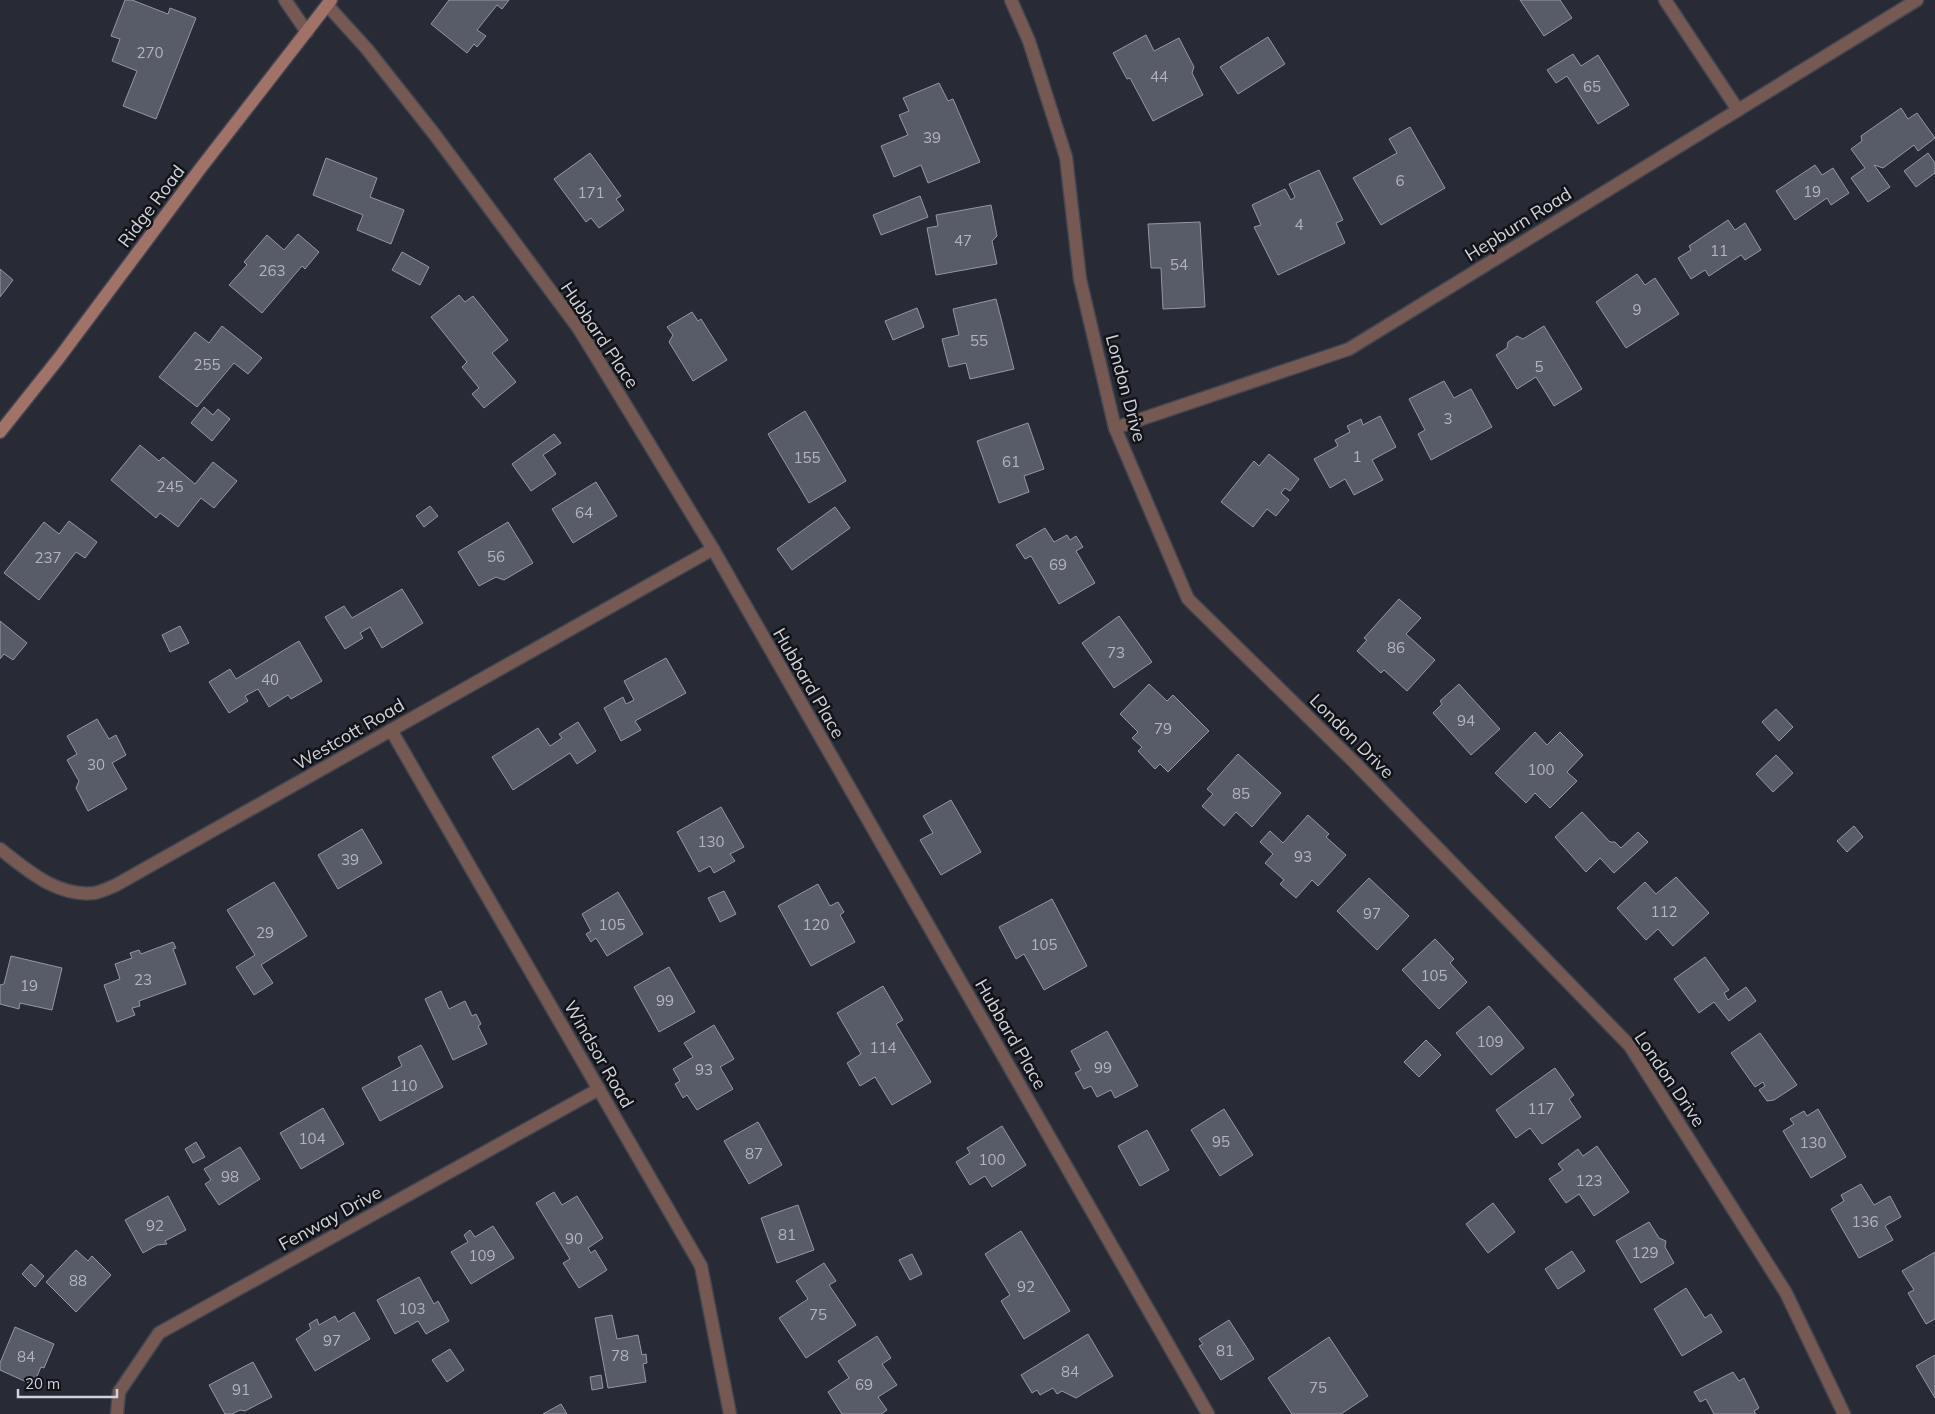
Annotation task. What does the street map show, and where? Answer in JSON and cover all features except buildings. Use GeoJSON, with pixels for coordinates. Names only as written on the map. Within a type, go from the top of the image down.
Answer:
{"type":"FeatureCollection","features":[{"type":"Feature","properties":{"kind":"main road","name":"Ridge Road"},"geometry":{"type":"LineString","coordinates":[[0,432],[329,2]]}},
{"type":"Feature","properties":{"kind":"street"},"geometry":{"type":"LineString","coordinates":[[285,0],[307,32]]}},
{"type":"Feature","properties":{"kind":"street","name":"London Drive"},"geometry":{"type":"LineString","coordinates":[[1011,0],[1029,41],[1066,157],[1080,279],[1115,428],[1188,599],[1355,763],[1630,1046],[1786,1293],[1844,1414]]}},
{"type":"Feature","properties":{"kind":"street"},"geometry":{"type":"LineString","coordinates":[[1665,0],[1738,110]]}},
{"type":"Feature","properties":{"kind":"street","name":"Hepburn Road"},"geometry":{"type":"LineString","coordinates":[[1115,428],[1349,349],[1917,0]]}},
{"type":"Feature","properties":{"kind":"street","name":"Hubbard Place"},"geometry":{"type":"LineString","coordinates":[[329,2],[435,135],[579,329],[713,549],[1208,1414]]}},
{"type":"Feature","properties":{"kind":"street","name":"Westcott Road"},"geometry":{"type":"LineString","coordinates":[[0,849],[49,884],[77,892],[95,893],[144,871],[390,730],[713,549]]}},
{"type":"Feature","properties":{"kind":"street","name":"Windsor Road"},"geometry":{"type":"LineString","coordinates":[[390,730],[701,1266],[730,1414]]}},
{"type":"Feature","properties":{"kind":"street","name":"Fenway Drive"},"geometry":{"type":"LineString","coordinates":[[117,1414],[119,1392],[159,1333],[599,1089]]}}]}
